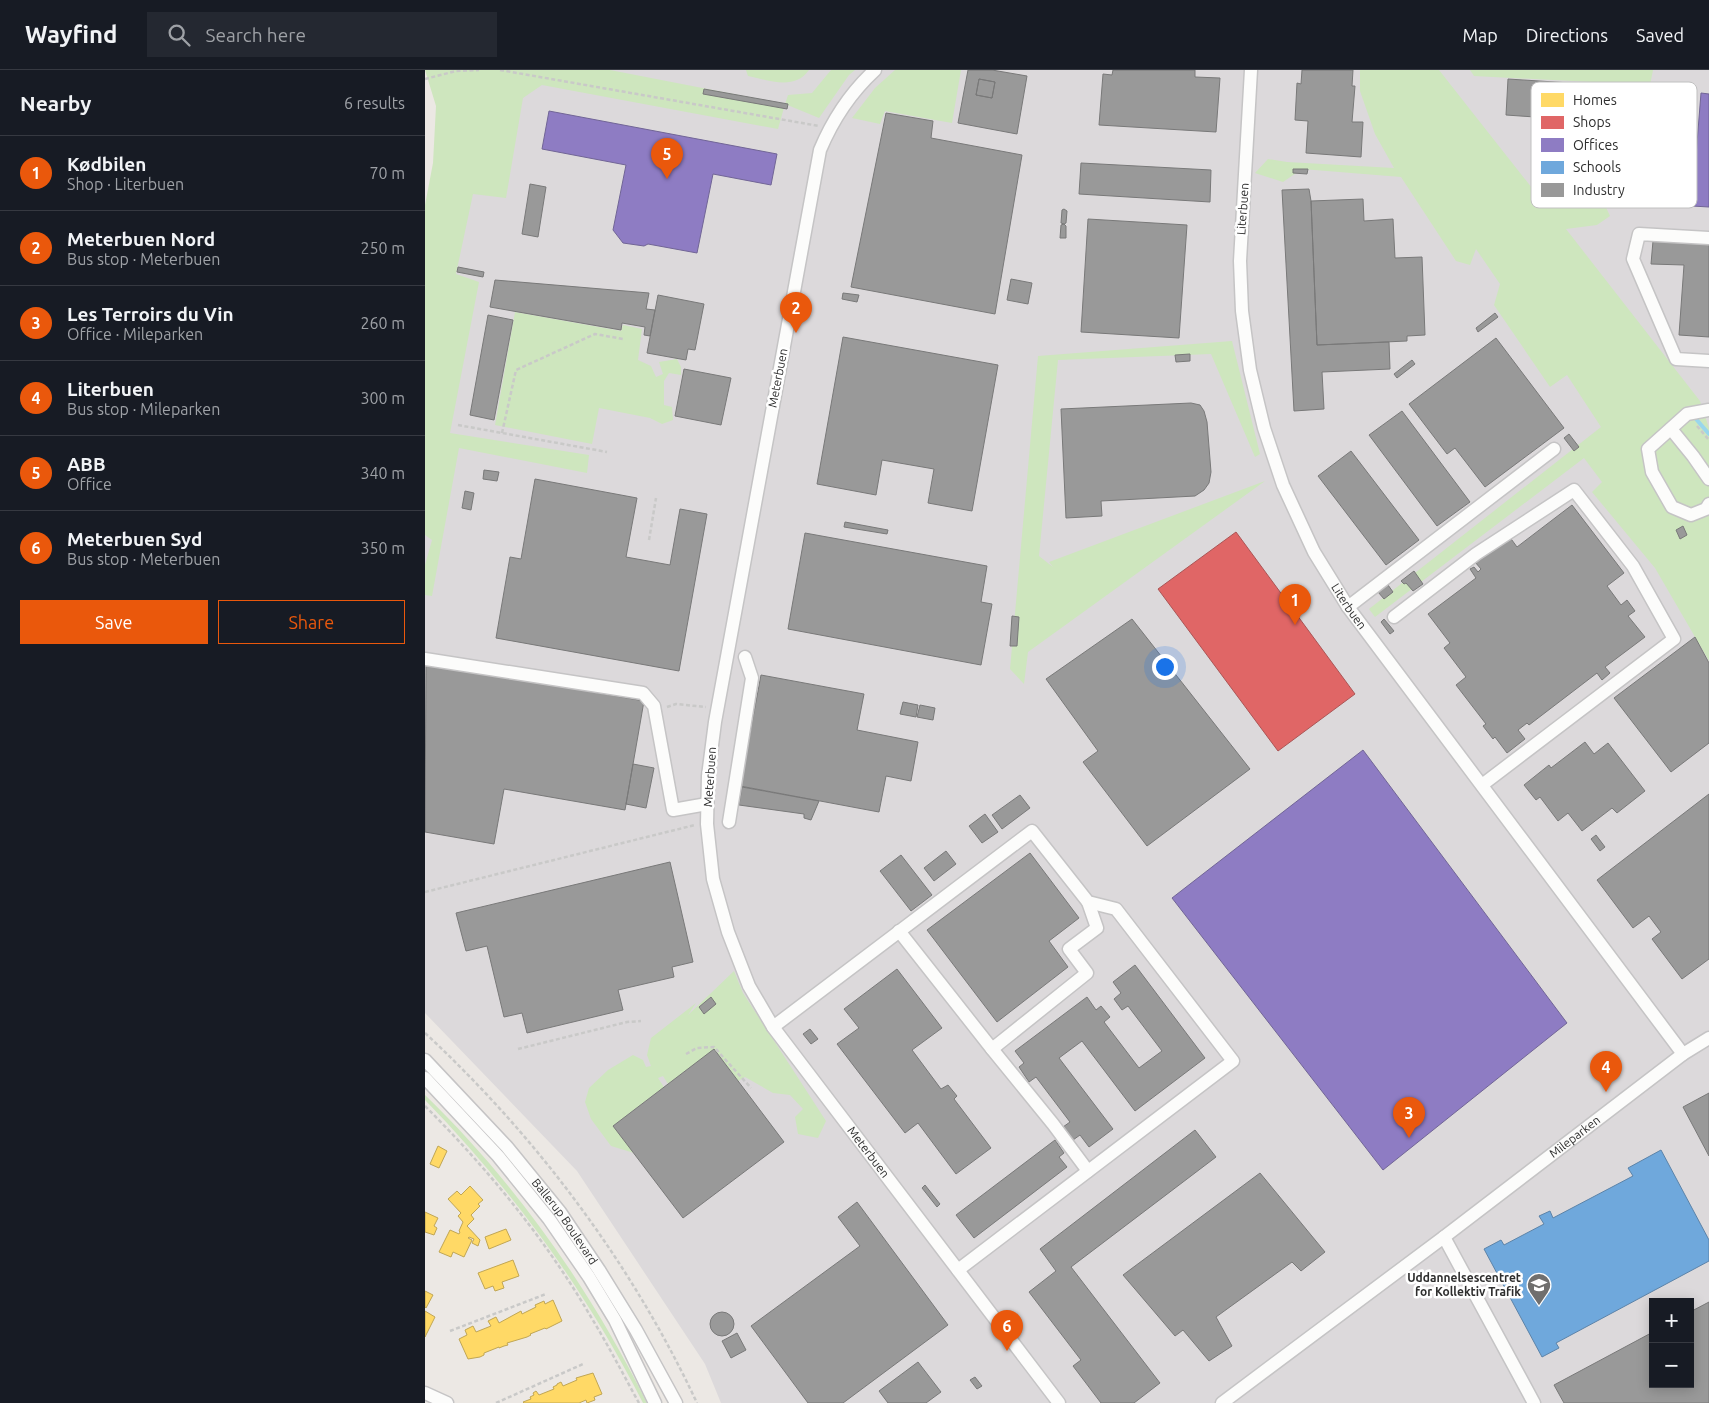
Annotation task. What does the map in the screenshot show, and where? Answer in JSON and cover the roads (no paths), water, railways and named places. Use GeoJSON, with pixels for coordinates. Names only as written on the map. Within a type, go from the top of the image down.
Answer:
{"type":"FeatureCollection","features":[{"type":"Feature","properties":{"kind":"street","name":"Meterbuen"},"geometry":{"type":"LineString","coordinates":[[875,70],[862,81],[844,104],[829,128],[820,150],[717,708],[708,776],[707,804],[707,824],[713,879],[728,932],[749,986],[773,1027],[1059,1403]]}},
{"type":"Feature","properties":{"kind":"street","name":"Literbuen"},"geometry":{"type":"LineString","coordinates":[[1251,70],[1240,261],[1242,311],[1250,370],[1264,428],[1283,485],[1315,552],[1348,607],[1683,1054]]}},
{"type":"Feature","properties":{"kind":"street"},"geometry":{"type":"LineString","coordinates":[[1709,238],[1639,234],[1633,259],[1676,359],[1709,361]]}},
{"type":"Feature","properties":{"kind":"street"},"geometry":{"type":"LineString","coordinates":[[1709,410],[1687,414],[1648,450],[1652,472],[1672,507],[1691,515],[1705,509],[1709,504]]}},
{"type":"Feature","properties":{"kind":"street"},"geometry":{"type":"LineString","coordinates":[[1671,429],[1709,479]]}},
{"type":"Feature","properties":{"kind":"street"},"geometry":{"type":"LineString","coordinates":[[1348,607],[1554,449]]}},
{"type":"Feature","properties":{"kind":"street"},"geometry":{"type":"LineString","coordinates":[[1394,617],[1475,554],[1575,490],[1633,566],[1674,639],[1482,785]]}},
{"type":"Feature","properties":{"kind":"street"},"geometry":{"type":"LineString","coordinates":[[729,822],[752,678],[745,657]]}},
{"type":"Feature","properties":{"kind":"street"},"geometry":{"type":"LineString","coordinates":[[425,659],[643,694],[654,706],[673,810],[707,804]]}},
{"type":"Feature","properties":{"kind":"street"},"geometry":{"type":"LineString","coordinates":[[773,1027],[1032,831],[1088,902],[1097,928],[1069,949],[1087,972],[991,1049]]}},
{"type":"Feature","properties":{"kind":"street"},"geometry":{"type":"LineString","coordinates":[[958,1270],[1233,1061],[1116,909],[1088,902]]}},
{"type":"Feature","properties":{"kind":"street"},"geometry":{"type":"LineString","coordinates":[[899,930],[1088,1171]]}},
{"type":"Feature","properties":{"kind":"street","name":"Mileparken"},"geometry":{"type":"LineString","coordinates":[[1222,1403],[1444,1237],[1683,1054],[1709,1038]]}},
{"type":"Feature","properties":{"kind":"street","name":"Ballerup Boulevard"},"geometry":{"type":"LineString","coordinates":[[425,1060],[507,1147],[560,1212],[636,1330],[676,1403]]}},
{"type":"Feature","properties":{"kind":"street","name":"Ballerup Boulevard"},"geometry":{"type":"LineString","coordinates":[[425,1078],[498,1156],[549,1219],[589,1277],[615,1320],[655,1403]]}},
{"type":"Feature","properties":{"kind":"street"},"geometry":{"type":"LineString","coordinates":[[1444,1237],[1534,1403]]}},
{"type":"Feature","properties":{"kind":"street"},"geometry":{"type":"LineString","coordinates":[[425,1393],[445,1402]]}},
{"type":"Feature","properties":{"kind":"waterway"},"geometry":{"type":"LineString","coordinates":[[1696,419],[1709,434]]}},
{"type":"Feature","properties":{"kind":"place","name":"ABB"},"geometry":{"type":"Point","coordinates":[667,179]}},
{"type":"Feature","properties":{"kind":"place","name":"Meterbuen Nord"},"geometry":{"type":"Point","coordinates":[796,333]}},
{"type":"Feature","properties":{"kind":"place","name":"Kødbilen"},"geometry":{"type":"Point","coordinates":[1295,625]}},
{"type":"Feature","properties":{"kind":"place","name":"Literbuen"},"geometry":{"type":"Point","coordinates":[1606,1092]}},
{"type":"Feature","properties":{"kind":"place","name":"Les Terroirs du Vin"},"geometry":{"type":"Point","coordinates":[1409,1138]}},
{"type":"Feature","properties":{"kind":"place","name":"Uddannelsescentret for Kollektiv Trafik"},"geometry":{"type":"Point","coordinates":[1539,1306]}},
{"type":"Feature","properties":{"kind":"place","name":"Meterbuen Syd"},"geometry":{"type":"Point","coordinates":[1007,1351]}}]}
